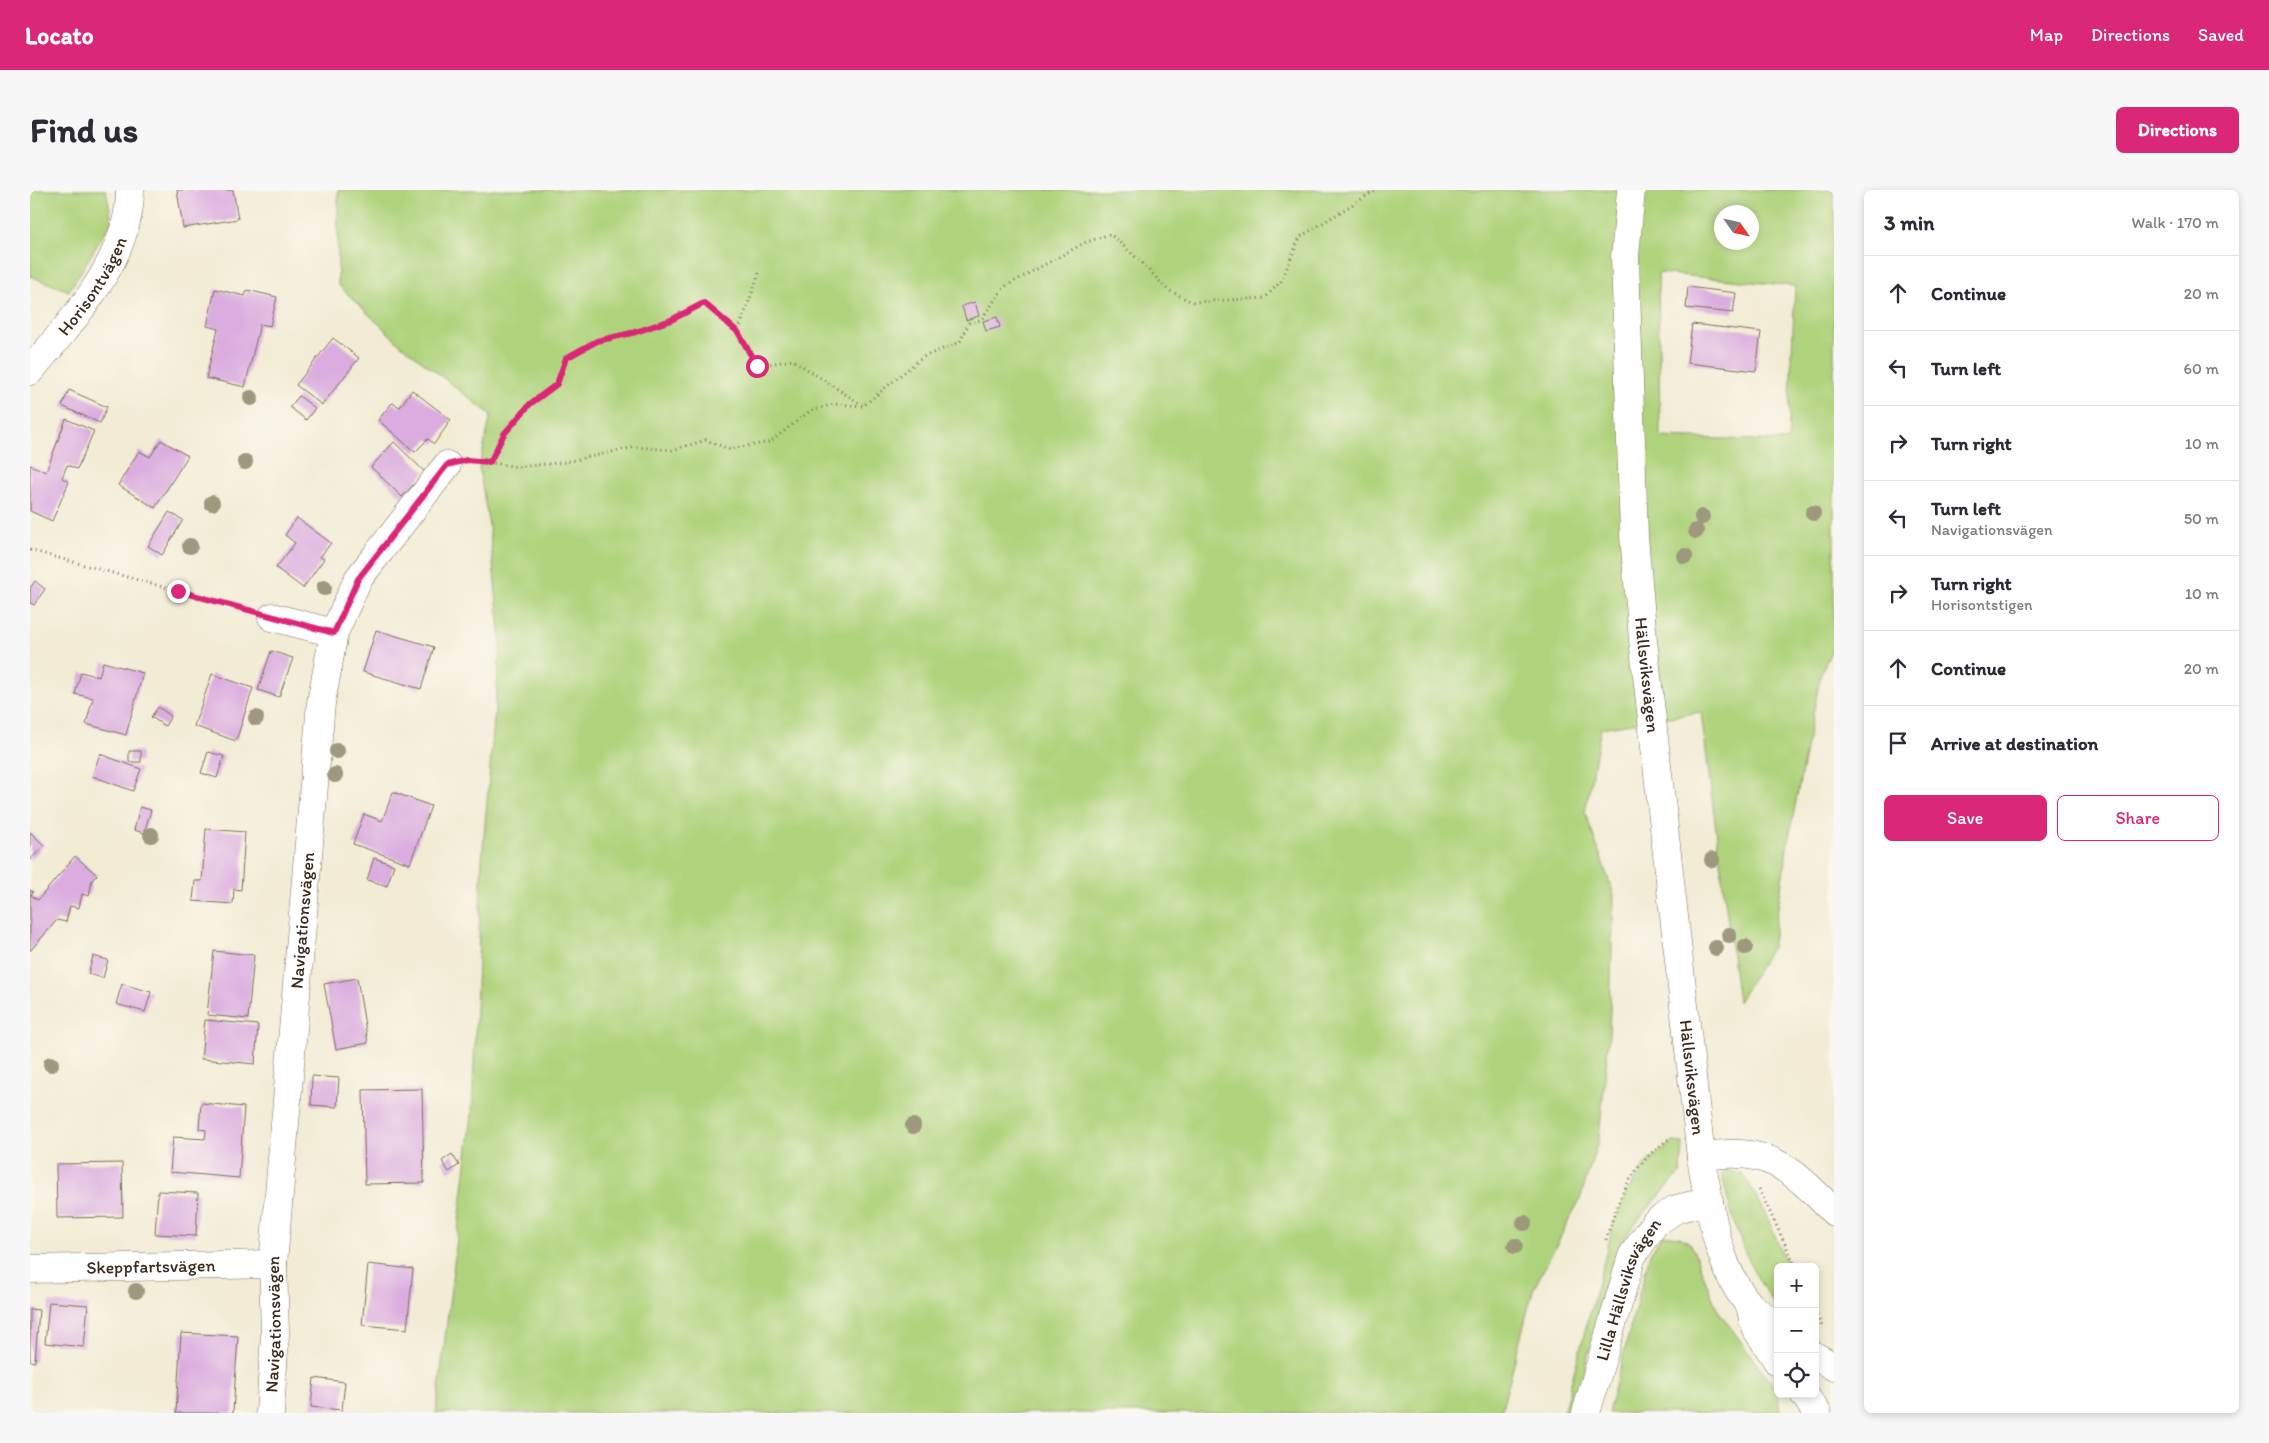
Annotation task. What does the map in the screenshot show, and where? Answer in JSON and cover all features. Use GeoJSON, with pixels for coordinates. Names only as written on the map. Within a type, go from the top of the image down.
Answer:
{"type":"FeatureCollection","features":[{"type":"Feature","properties":{"kind":"street","name":"Horisontvägen"},"geometry":{"type":"LineString","coordinates":[[30,371],[108,269],[123,237],[129,216],[130,190]]}},
{"type":"Feature","properties":{"kind":"street","name":"Hällsviksvägen"},"geometry":{"type":"LineString","coordinates":[[1632,190],[1625,257],[1634,536],[1642,640],[1701,1158],[1709,1201],[1724,1260],[1750,1305],[1774,1323]]}},
{"type":"Feature","properties":{"kind":"street","name":"Navigationsvägen"},"geometry":{"type":"LineString","coordinates":[[270,1413],[275,1334],[273,1264],[321,703],[334,633],[358,579],[447,465]]}},
{"type":"Feature","properties":{"kind":"street"},"geometry":{"type":"LineString","coordinates":[[272,617],[334,633]]}},
{"type":"Feature","properties":{"kind":"street","name":"Hällsviksvägen"},"geometry":{"type":"LineString","coordinates":[[1701,1158],[1720,1154],[1740,1154],[1766,1158],[1782,1164],[1805,1182],[1834,1212]]}},
{"type":"Feature","properties":{"kind":"street","name":"Lilla Hällsviksvägen"},"geometry":{"type":"LineString","coordinates":[[1586,1413],[1632,1256],[1655,1223],[1676,1209],[1709,1201]]}},
{"type":"Feature","properties":{"kind":"street","name":"Skeppfartsvägen"},"geometry":{"type":"LineString","coordinates":[[30,1269],[273,1264]]}},
{"type":"Feature","properties":{"kind":"street","name":"Hällsviksvägen"},"geometry":{"type":"LineString","coordinates":[[1750,1305],[1755,1327],[1774,1356]]}},
{"type":"Feature","properties":{"kind":"street"},"geometry":{"type":"LineString","coordinates":[[1819,1358],[1834,1367]]}},
{"type":"Feature","properties":{"kind":"street"},"geometry":{"type":"LineString","coordinates":[[1807,1398],[1817,1413]]}},
{"type":"Feature","properties":{"kind":"path"},"geometry":{"type":"LineString","coordinates":[[447,465],[467,460],[518,467],[566,462],[635,447],[672,450],[706,440],[729,449],[770,442],[810,411],[834,404],[863,406],[923,357],[960,342],[969,323],[980,320],[1004,287],[1084,243],[1110,234],[1168,290],[1192,302],[1265,298],[1281,282],[1300,237],[1376,190]]}},
{"type":"Feature","properties":{"kind":"path"},"geometry":{"type":"LineString","coordinates":[[738,332],[759,272]]}},
{"type":"Feature","properties":{"kind":"path"},"geometry":{"type":"LineString","coordinates":[[490,462],[504,434],[530,404],[557,384],[566,358],[597,341],[636,332],[671,320],[704,303],[738,332],[757,366],[793,360],[863,406]]}},
{"type":"Feature","properties":{"kind":"path"},"geometry":{"type":"LineString","coordinates":[[30,550],[272,617]]}},
{"type":"Feature","properties":{"kind":"path"},"geometry":{"type":"LineString","coordinates":[[1740,1154],[1748,1166],[1794,1263]]}},
{"type":"Feature","properties":{"kind":"green space"},"geometry":{"type":"Polygon","coordinates":[[[30,190],[106,190],[112,221],[69,291],[30,276],[30,190]]]}},
{"type":"Feature","properties":{"kind":"green space"},"geometry":{"type":"Polygon","coordinates":[[[338,190],[1834,190],[1834,645],[1821,673],[1788,842],[1772,947],[1738,1002],[1701,712],[1601,728],[1585,812],[1614,895],[1609,1035],[1599,1138],[1580,1199],[1533,1290],[1501,1413],[436,1413],[472,1114],[482,859],[501,640],[489,526],[479,468],[491,415],[400,344],[338,285],[338,190]],[[1658,273],[1660,437],[1788,441],[1795,286],[1658,273]]]}},
{"type":"Feature","properties":{"kind":"green space"},"geometry":{"type":"Polygon","coordinates":[[[1673,1142],[1683,1143],[1681,1172],[1643,1214],[1626,1236],[1616,1256],[1572,1413],[1563,1413],[1614,1223],[1628,1191],[1646,1163],[1673,1142]]]}},
{"type":"Feature","properties":{"kind":"green space"},"geometry":{"type":"Polygon","coordinates":[[[1725,1170],[1742,1174],[1768,1219],[1786,1263],[1774,1263],[1774,1304],[1758,1278],[1742,1245],[1722,1175],[1725,1170]]]}},
{"type":"Feature","properties":{"kind":"green space"},"geometry":{"type":"Polygon","coordinates":[[[1663,1235],[1680,1237],[1691,1244],[1717,1309],[1774,1387],[1774,1398],[1779,1398],[1780,1413],[1608,1413],[1650,1253],[1663,1235]]]}},
{"type":"Feature","properties":{"kind":"building"},"geometry":{"type":"Polygon","coordinates":[[[177,190],[233,190],[238,219],[183,228],[177,190]]]}},
{"type":"Feature","properties":{"kind":"building"},"geometry":{"type":"Polygon","coordinates":[[[1688,287],[1736,293],[1733,313],[1686,308],[1688,287]]]}},
{"type":"Feature","properties":{"kind":"building"},"geometry":{"type":"Polygon","coordinates":[[[215,289],[245,296],[247,290],[277,297],[270,326],[260,324],[245,387],[206,378],[218,329],[207,326],[215,289]]]}},
{"type":"Feature","properties":{"kind":"building"},"geometry":{"type":"Polygon","coordinates":[[[975,302],[979,316],[966,320],[962,306],[975,302]]]}},
{"type":"Feature","properties":{"kind":"building"},"geometry":{"type":"Polygon","coordinates":[[[997,317],[1000,327],[986,331],[983,321],[997,317]]]}},
{"type":"Feature","properties":{"kind":"building"},"geometry":{"type":"Polygon","coordinates":[[[1692,324],[1761,332],[1756,371],[1687,363],[1692,324]]]}},
{"type":"Feature","properties":{"kind":"building"},"geometry":{"type":"Polygon","coordinates":[[[333,338],[359,358],[322,405],[296,385],[333,338]]]}},
{"type":"Feature","properties":{"kind":"building"},"geometry":{"type":"Polygon","coordinates":[[[69,390],[107,407],[100,423],[62,406],[69,390]]]}},
{"type":"Feature","properties":{"kind":"building"},"geometry":{"type":"Polygon","coordinates":[[[412,390],[451,420],[434,444],[428,439],[415,452],[378,420],[392,403],[400,407],[412,390]]]}},
{"type":"Feature","properties":{"kind":"building"},"geometry":{"type":"Polygon","coordinates":[[[299,396],[315,408],[306,420],[290,407],[299,396]]]}},
{"type":"Feature","properties":{"kind":"building"},"geometry":{"type":"Polygon","coordinates":[[[66,419],[94,431],[77,469],[67,465],[62,478],[69,482],[52,521],[30,511],[30,465],[46,472],[66,419]]]}},
{"type":"Feature","properties":{"kind":"building"},"geometry":{"type":"Polygon","coordinates":[[[161,440],[188,456],[155,508],[118,485],[139,451],[150,457],[161,440]]]}},
{"type":"Feature","properties":{"kind":"building"},"geometry":{"type":"Polygon","coordinates":[[[394,442],[425,472],[402,497],[371,467],[394,442]]]}},
{"type":"Feature","properties":{"kind":"building"},"geometry":{"type":"Polygon","coordinates":[[[169,512],[183,520],[162,555],[148,546],[169,512]]]}},
{"type":"Feature","properties":{"kind":"building"},"geometry":{"type":"Polygon","coordinates":[[[297,518],[331,543],[320,557],[324,559],[303,588],[276,568],[295,543],[285,535],[297,518]]]}},
{"type":"Feature","properties":{"kind":"building"},"geometry":{"type":"Polygon","coordinates":[[[35,581],[45,589],[34,605],[30,603],[30,588],[35,581]]]}},
{"type":"Feature","properties":{"kind":"building"},"geometry":{"type":"Polygon","coordinates":[[[376,630],[434,647],[421,689],[363,672],[376,630]]]}},
{"type":"Feature","properties":{"kind":"building"},"geometry":{"type":"Polygon","coordinates":[[[271,651],[293,658],[279,697],[258,690],[271,651]]]}},
{"type":"Feature","properties":{"kind":"building"},"geometry":{"type":"Polygon","coordinates":[[[103,662],[143,673],[126,735],[86,724],[93,698],[75,694],[81,672],[99,677],[103,662]]]}},
{"type":"Feature","properties":{"kind":"building"},"geometry":{"type":"Polygon","coordinates":[[[212,674],[253,688],[236,741],[194,726],[212,674]]]}},
{"type":"Feature","properties":{"kind":"building"},"geometry":{"type":"Polygon","coordinates":[[[158,707],[171,716],[165,726],[151,717],[158,707]]]}},
{"type":"Feature","properties":{"kind":"building"},"geometry":{"type":"Polygon","coordinates":[[[129,751],[141,751],[141,762],[129,762],[129,751]]]}},
{"type":"Feature","properties":{"kind":"building"},"geometry":{"type":"Polygon","coordinates":[[[208,752],[224,756],[217,778],[201,773],[208,752]]]}},
{"type":"Feature","properties":{"kind":"building"},"geometry":{"type":"Polygon","coordinates":[[[100,754],[141,769],[133,791],[92,776],[100,754]]]}},
{"type":"Feature","properties":{"kind":"building"},"geometry":{"type":"Polygon","coordinates":[[[393,792],[431,806],[410,864],[353,844],[364,814],[382,821],[393,792]]]}},
{"type":"Feature","properties":{"kind":"building"},"geometry":{"type":"Polygon","coordinates":[[[140,807],[151,810],[144,833],[134,830],[140,807]]]}},
{"type":"Feature","properties":{"kind":"building"},"geometry":{"type":"Polygon","coordinates":[[[206,829],[245,832],[241,890],[234,889],[233,904],[193,901],[195,881],[202,881],[206,829]]]}},
{"type":"Feature","properties":{"kind":"building"},"geometry":{"type":"Polygon","coordinates":[[[30,832],[44,845],[30,860],[30,832]]]}},
{"type":"Feature","properties":{"kind":"building"},"geometry":{"type":"Polygon","coordinates":[[[75,856],[97,875],[92,880],[89,896],[82,894],[79,908],[70,906],[66,922],[57,920],[30,951],[30,890],[33,892],[31,895],[38,900],[75,856]]]}},
{"type":"Feature","properties":{"kind":"building"},"geometry":{"type":"Polygon","coordinates":[[[374,858],[394,865],[387,886],[367,880],[374,858]]]}},
{"type":"Feature","properties":{"kind":"building"},"geometry":{"type":"Polygon","coordinates":[[[214,951],[254,955],[248,1019],[207,1015],[214,951]]]}},
{"type":"Feature","properties":{"kind":"building"},"geometry":{"type":"Polygon","coordinates":[[[93,956],[108,960],[103,978],[88,974],[93,956]]]}},
{"type":"Feature","properties":{"kind":"building"},"geometry":{"type":"Polygon","coordinates":[[[357,978],[368,1043],[336,1049],[324,984],[357,978]]]}},
{"type":"Feature","properties":{"kind":"building"},"geometry":{"type":"Polygon","coordinates":[[[122,984],[151,992],[145,1012],[116,1004],[122,984]]]}},
{"type":"Feature","properties":{"kind":"building"},"geometry":{"type":"Polygon","coordinates":[[[205,1020],[258,1025],[255,1064],[201,1059],[205,1020]]]}},
{"type":"Feature","properties":{"kind":"building"},"geometry":{"type":"Polygon","coordinates":[[[312,1076],[339,1078],[337,1107],[311,1105],[312,1076]]]}},
{"type":"Feature","properties":{"kind":"building"},"geometry":{"type":"Polygon","coordinates":[[[422,1089],[424,1183],[365,1184],[363,1090],[422,1089]]]}},
{"type":"Feature","properties":{"kind":"building"},"geometry":{"type":"Polygon","coordinates":[[[201,1103],[244,1107],[239,1178],[170,1172],[173,1137],[205,1139],[206,1130],[199,1129],[201,1103]]]}},
{"type":"Feature","properties":{"kind":"building"},"geometry":{"type":"Polygon","coordinates":[[[452,1154],[459,1165],[449,1172],[442,1161],[452,1154]]]}},
{"type":"Feature","properties":{"kind":"building"},"geometry":{"type":"Polygon","coordinates":[[[122,1163],[123,1217],[57,1218],[56,1164],[122,1163]]]}},
{"type":"Feature","properties":{"kind":"building"},"geometry":{"type":"Polygon","coordinates":[[[158,1191],[198,1193],[196,1236],[155,1234],[158,1191]]]}},
{"type":"Feature","properties":{"kind":"building"},"geometry":{"type":"Polygon","coordinates":[[[368,1264],[413,1269],[407,1329],[362,1325],[368,1264]]]}},
{"type":"Feature","properties":{"kind":"building"},"geometry":{"type":"Polygon","coordinates":[[[49,1302],[88,1305],[84,1347],[45,1343],[49,1302]]]}},
{"type":"Feature","properties":{"kind":"building"},"geometry":{"type":"Polygon","coordinates":[[[30,1309],[39,1310],[35,1362],[30,1361],[30,1309]]]}},
{"type":"Feature","properties":{"kind":"building"},"geometry":{"type":"Polygon","coordinates":[[[181,1333],[238,1336],[233,1413],[176,1413],[181,1333]]]}},
{"type":"Feature","properties":{"kind":"building"},"geometry":{"type":"Polygon","coordinates":[[[314,1378],[345,1382],[342,1410],[311,1407],[314,1378]]]}},
{"type":"Feature","properties":{"kind":"route"},"geometry":{"type":"LineString","coordinates":[[178,591],[334,633],[358,579],[447,465],[467,460],[490,462],[504,434],[530,404],[557,384],[566,358],[597,341],[636,332],[671,320],[704,303],[738,332],[757,366]]}}]}
